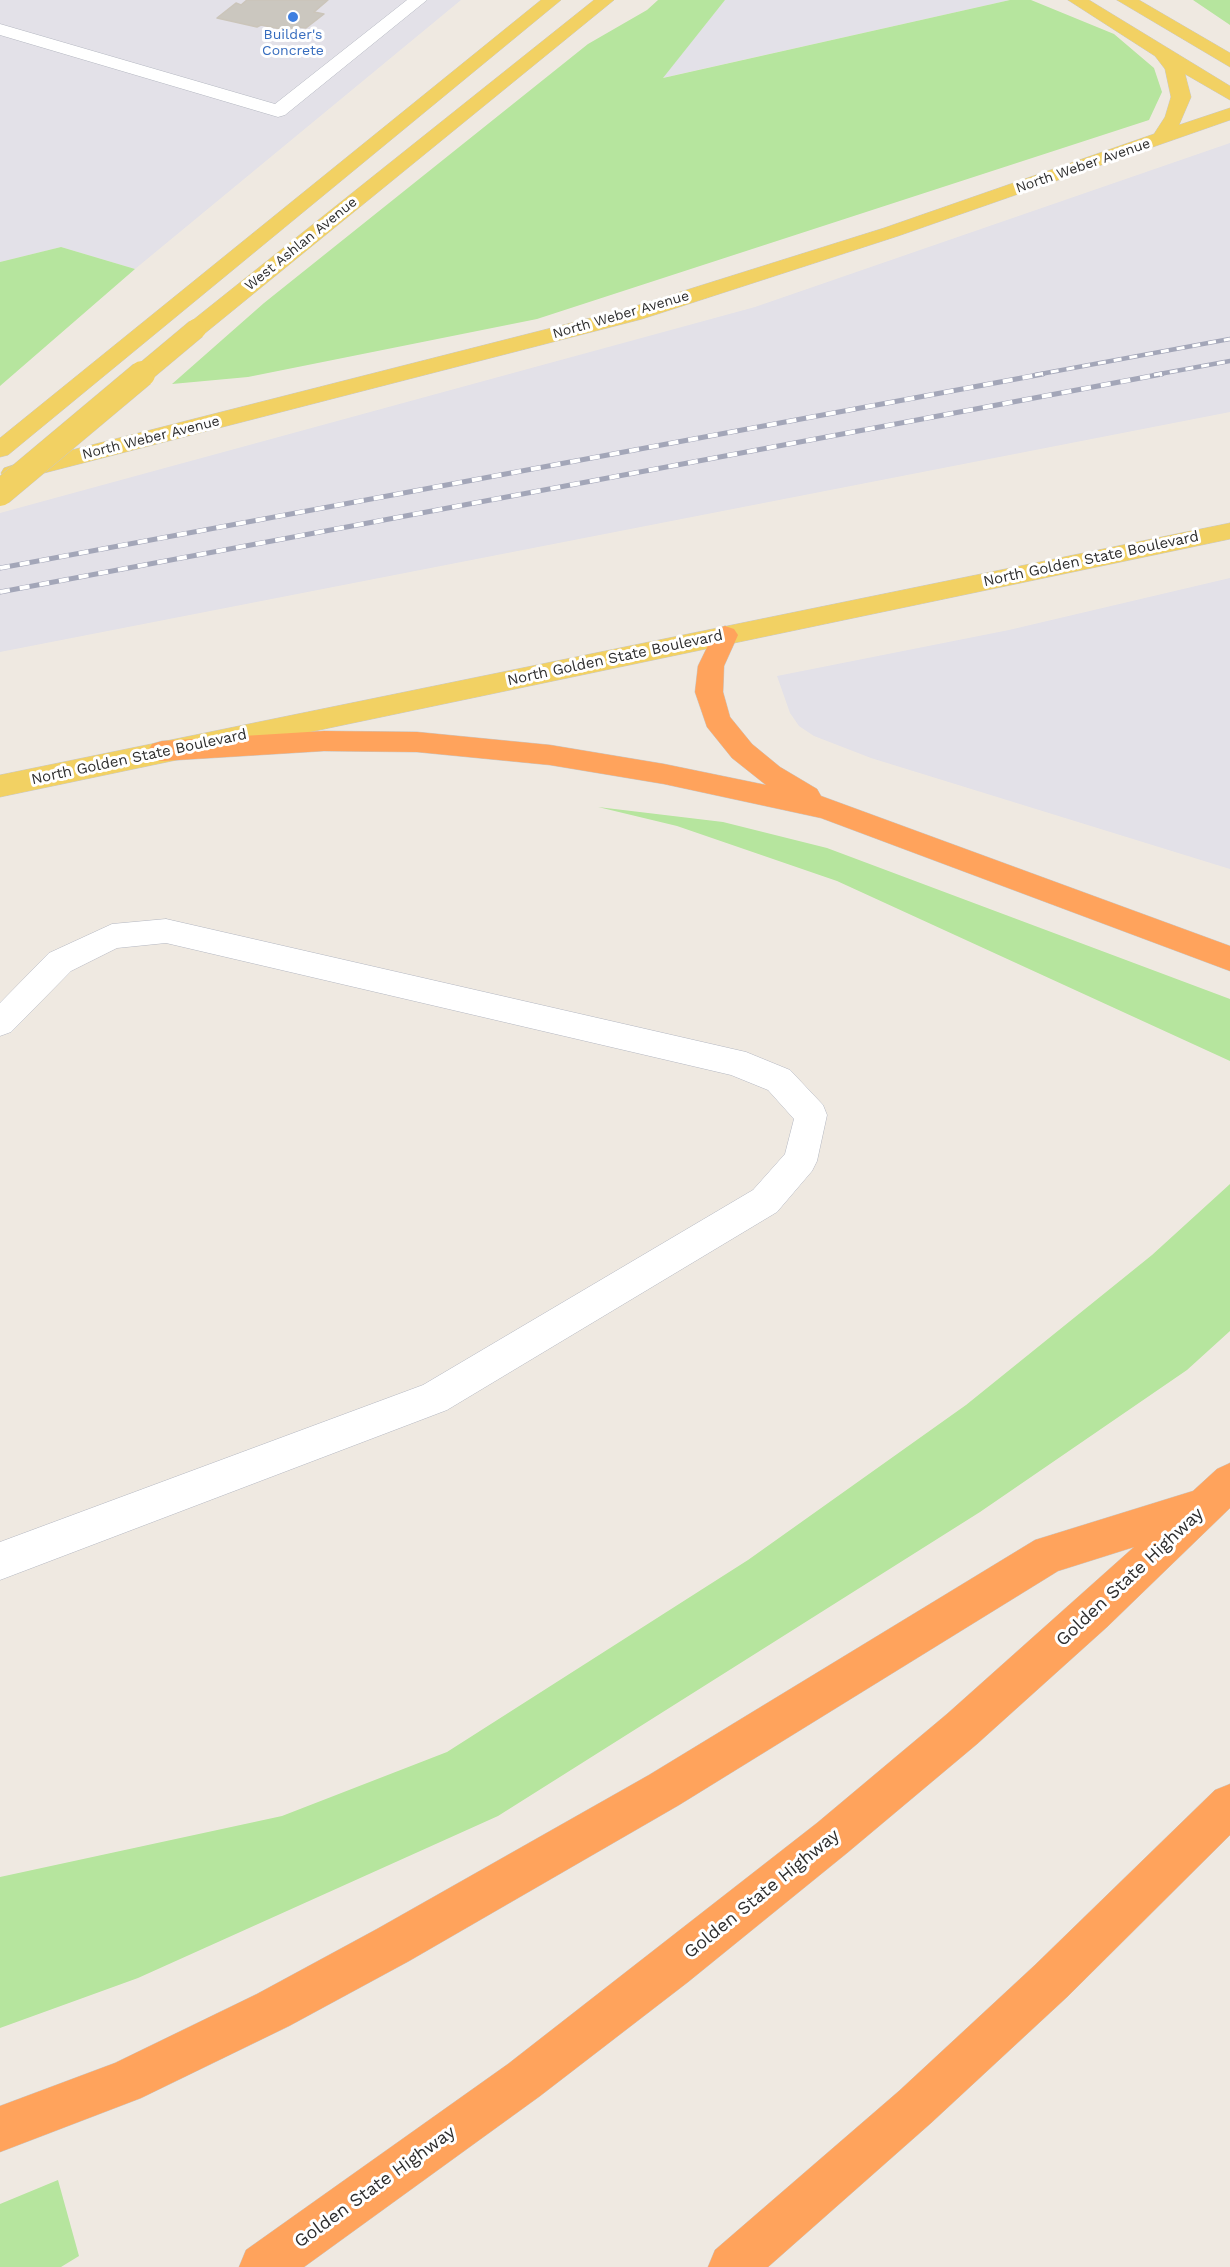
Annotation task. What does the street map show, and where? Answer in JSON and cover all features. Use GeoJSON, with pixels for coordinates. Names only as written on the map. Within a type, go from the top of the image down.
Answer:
{"type":"FeatureCollection","features":[{"type":"Feature","properties":{"kind":"highway"},"geometry":{"type":"LineString","coordinates":[[725,635],[711,666],[709,692],[717,720],[742,751],[770,774],[825,808]]}},
{"type":"Feature","properties":{"kind":"highway"},"geometry":{"type":"LineString","coordinates":[[162,752],[324,741],[427,743],[608,764],[825,808],[1230,959]]}},
{"type":"Feature","properties":{"kind":"highway"},"geometry":{"type":"LineString","coordinates":[[0,2129],[125,2082],[273,2010],[393,1945],[523,1873],[703,1766],[1049,1554],[1218,1494]]}},
{"type":"Feature","properties":{"kind":"highway","name":"Golden State Highway"},"geometry":{"type":"LineString","coordinates":[[263,2267],[524,2080],[832,1838],[962,1729],[1093,1613],[1218,1494]]}},
{"type":"Feature","properties":{"kind":"highway"},"geometry":{"type":"LineString","coordinates":[[732,2267],[915,2107],[1043,1989],[1230,1805]]}},
{"type":"Feature","properties":{"kind":"main road","name":"West Ashlan Avenue"},"geometry":{"type":"LineString","coordinates":[[0,450],[552,0]]}},
{"type":"Feature","properties":{"kind":"main road","name":"West Ashlan Avenue"},"geometry":{"type":"LineString","coordinates":[[0,493],[196,329],[605,0]]}},
{"type":"Feature","properties":{"kind":"main road"},"geometry":{"type":"LineString","coordinates":[[1077,0],[1230,94]]}},
{"type":"Feature","properties":{"kind":"main road"},"geometry":{"type":"LineString","coordinates":[[1126,0],[1230,61]]}},
{"type":"Feature","properties":{"kind":"main road"},"geometry":{"type":"LineString","coordinates":[[1160,49],[1174,68],[1180,97],[1175,117],[1160,139]]}},
{"type":"Feature","properties":{"kind":"main road","name":"North Weber Avenue"},"geometry":{"type":"LineString","coordinates":[[0,477],[634,314],[891,232],[1230,114]]}},
{"type":"Feature","properties":{"kind":"main road","name":"North Golden State Boulevard"},"geometry":{"type":"LineString","coordinates":[[0,786],[1230,531]]}},
{"type":"Feature","properties":{"kind":"lane"},"geometry":{"type":"LineString","coordinates":[[0,29],[278,111],[418,0]]}},
{"type":"Feature","properties":{"kind":"lane"},"geometry":{"type":"LineString","coordinates":[[0,1023],[60,963],[112,936],[166,931],[735,1062],[779,1080],[811,1115],[800,1161],[765,1201],[434,1398],[0,1561]]}},
{"type":"Feature","properties":{"kind":"shaded area"},"geometry":{"type":"Polygon","coordinates":[[[0,0],[461,0],[135,269],[61,247],[0,262],[0,0]]]}},
{"type":"Feature","properties":{"kind":"shaded area"},"geometry":{"type":"Polygon","coordinates":[[[725,0],[1010,0],[662,78],[725,0]]]}},
{"type":"Feature","properties":{"kind":"shaded area"},"geometry":{"type":"Polygon","coordinates":[[[1230,143],[1230,412],[0,652],[0,513],[755,307],[1230,143]]]}},
{"type":"Feature","properties":{"kind":"shaded area"},"geometry":{"type":"Polygon","coordinates":[[[1230,578],[1230,869],[871,758],[814,736],[799,726],[790,713],[777,676],[1009,630],[1230,578]]]}},
{"type":"Feature","properties":{"kind":"green space"},"geometry":{"type":"Polygon","coordinates":[[[658,0],[725,0],[663,78],[1010,0],[1031,0],[1114,34],[1154,68],[1162,92],[1149,120],[537,319],[248,377],[172,384],[264,303],[588,44],[647,10],[658,0]]]}},
{"type":"Feature","properties":{"kind":"green space"},"geometry":{"type":"Polygon","coordinates":[[[1193,0],[1230,0],[1230,25],[1193,0]]]}},
{"type":"Feature","properties":{"kind":"green space"},"geometry":{"type":"Polygon","coordinates":[[[61,247],[135,269],[0,386],[0,262],[61,247]]]}},
{"type":"Feature","properties":{"kind":"green space"},"geometry":{"type":"Polygon","coordinates":[[[598,807],[723,822],[827,848],[1230,999],[1230,1061],[837,881],[677,826],[598,807]]]}},
{"type":"Feature","properties":{"kind":"green space"},"geometry":{"type":"Polygon","coordinates":[[[1230,1184],[1230,1331],[1187,1370],[980,1512],[498,1816],[138,1978],[0,2028],[0,1877],[282,1816],[447,1752],[748,1560],[966,1405],[1152,1255],[1230,1184]]]}},
{"type":"Feature","properties":{"kind":"green space"},"geometry":{"type":"Polygon","coordinates":[[[58,2180],[79,2256],[61,2267],[0,2267],[0,2204],[58,2180]]]}},
{"type":"Feature","properties":{"kind":"building"},"geometry":{"type":"Polygon","coordinates":[[[247,0],[328,0],[314,12],[324,14],[306,28],[298,27],[291,31],[261,25],[257,27],[217,18],[236,3],[241,5],[247,0]]]}},
{"type":"Feature","properties":{"kind":"railway"},"geometry":{"type":"LineString","coordinates":[[1035,375],[1230,339]]}},
{"type":"Feature","properties":{"kind":"railway"},"geometry":{"type":"LineString","coordinates":[[1154,375],[1230,361]]}},
{"type":"Feature","properties":{"kind":"railway"},"geometry":{"type":"LineString","coordinates":[[0,568],[1043,374]]}},
{"type":"Feature","properties":{"kind":"railway"},"geometry":{"type":"LineString","coordinates":[[0,592],[1162,374]]}},
{"type":"Feature","properties":{"kind":"place","name":"Builder's Concrete"},"geometry":{"type":"Point","coordinates":[293,17]}}]}
